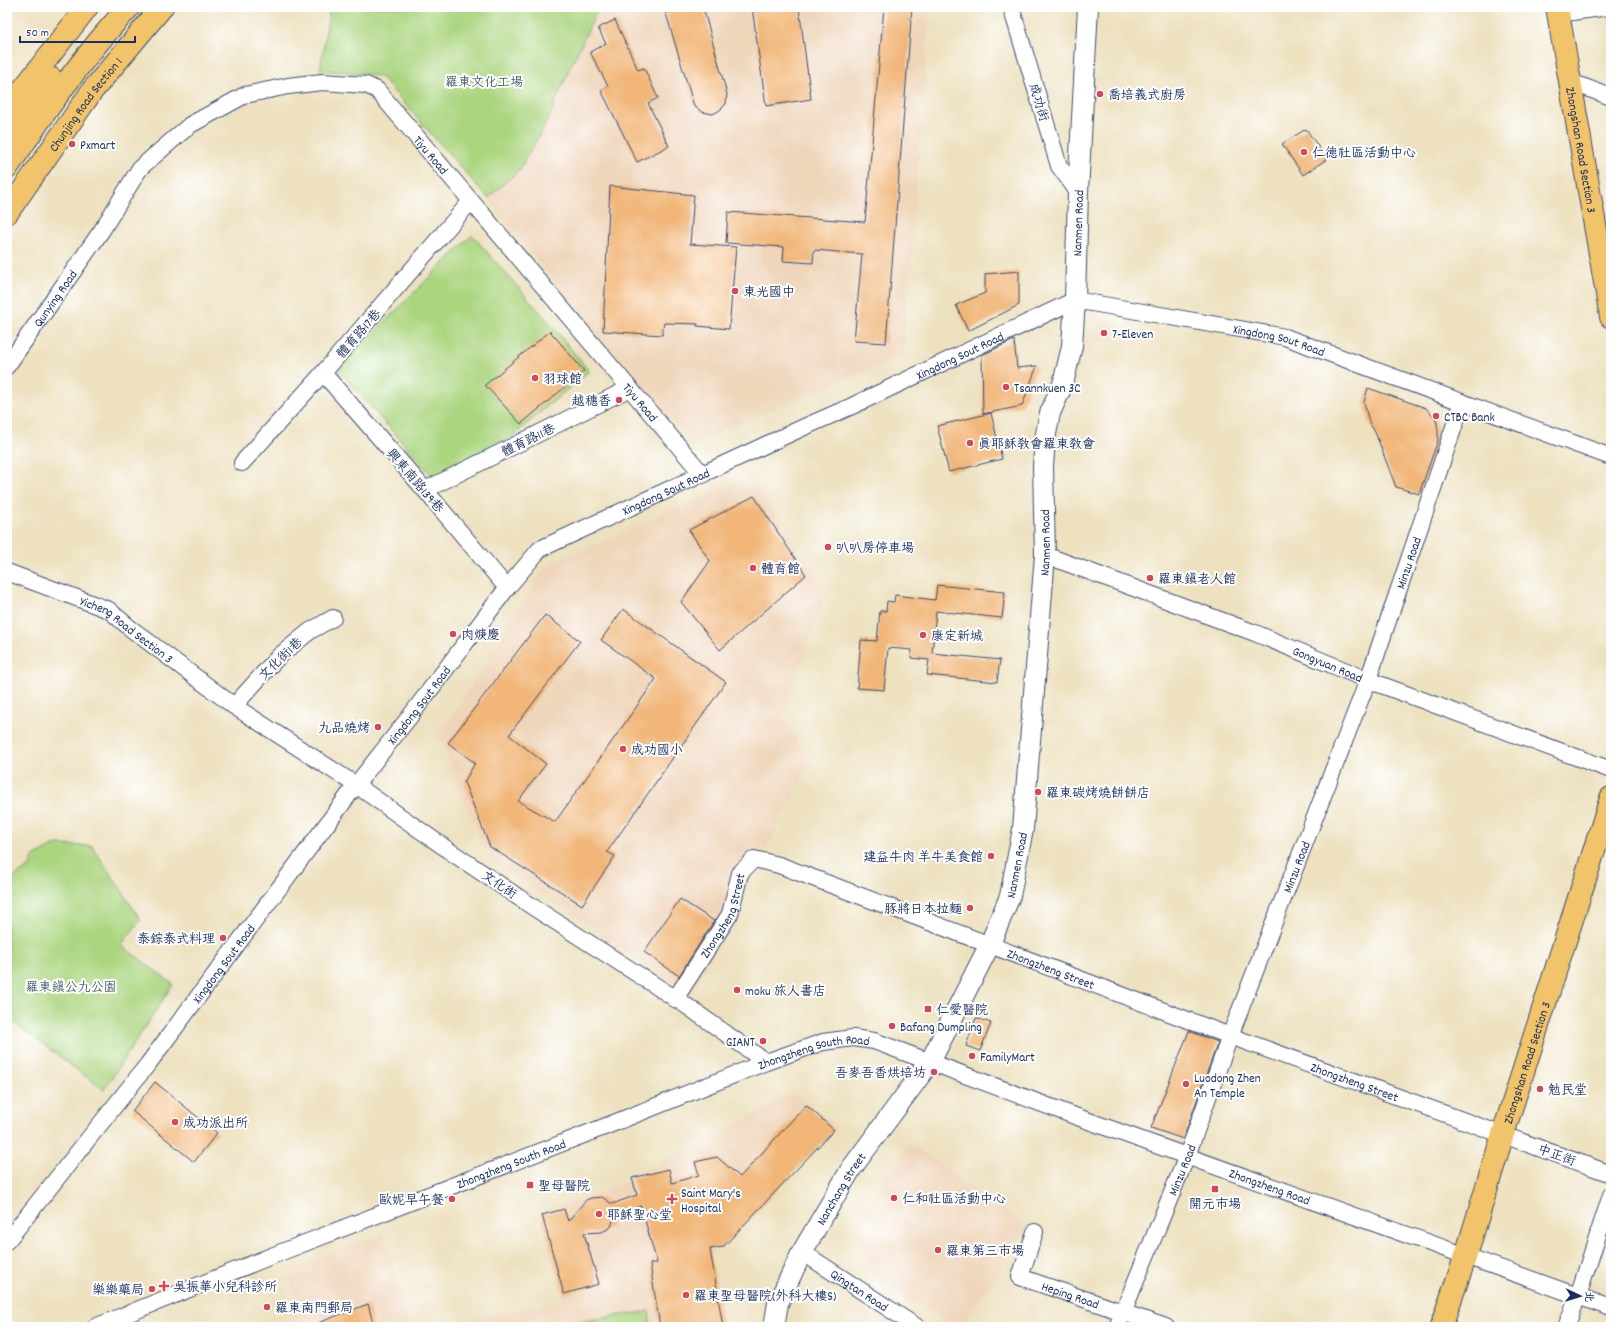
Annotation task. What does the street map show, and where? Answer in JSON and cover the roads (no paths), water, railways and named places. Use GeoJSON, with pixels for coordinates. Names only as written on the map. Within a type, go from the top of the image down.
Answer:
{"type":"FeatureCollection","features":[{"type":"Feature","properties":{"kind":"main road"},"geometry":{"type":"LineString","coordinates":[[7,110],[87,7]]}},
{"type":"Feature","properties":{"kind":"main road"},"geometry":{"type":"LineString","coordinates":[[7,168],[12,136],[62,65],[110,7]]}},
{"type":"Feature","properties":{"kind":"main road","name":"Chunjing Road Section 1"},"geometry":{"type":"LineString","coordinates":[[12,136],[64,87],[114,22],[129,7]]}},
{"type":"Feature","properties":{"kind":"main road","name":"Chunjing Road Section 1"},"geometry":{"type":"LineString","coordinates":[[7,213],[92,91],[162,7]]}},
{"type":"Feature","properties":{"kind":"main road","name":"Zhongshan Road Section 3"},"geometry":{"type":"LineString","coordinates":[[1558,11],[1611,317]]}},
{"type":"Feature","properties":{"kind":"main road","name":"Zhongshan Road Section 3"},"geometry":{"type":"LineString","coordinates":[[1441,1327],[1466,1255],[1503,1134],[1611,798]]}},
{"type":"Feature","properties":{"kind":"street","name":"成功街"},"geometry":{"type":"LineString","coordinates":[[1011,7],[1059,166],[1078,192]]}},
{"type":"Feature","properties":{"kind":"street","name":"Nanmen Road"},"geometry":{"type":"LineString","coordinates":[[930,1062],[990,944],[1010,896],[1023,829],[1045,555],[1043,466],[1045,439],[1050,413],[1063,384],[1072,346],[1075,300],[1078,192],[1088,7]]}},
{"type":"Feature","properties":{"kind":"street"},"geometry":{"type":"LineString","coordinates":[[1558,11],[1608,7]]}},
{"type":"Feature","properties":{"kind":"street","name":"Tiyu Road"},"geometry":{"type":"LineString","coordinates":[[102,230],[140,168],[190,125],[245,95],[306,82],[366,85],[377,90],[703,475]]}},
{"type":"Feature","properties":{"kind":"street"},"geometry":{"type":"LineString","coordinates":[[1571,82],[1611,97]]}},
{"type":"Feature","properties":{"kind":"street"},"geometry":{"type":"LineString","coordinates":[[12,136],[40,165]]}},
{"type":"Feature","properties":{"kind":"street","name":"體育路17巷"},"geometry":{"type":"LineString","coordinates":[[242,463],[323,374],[471,201]]}},
{"type":"Feature","properties":{"kind":"street","name":"Qunying Road"},"geometry":{"type":"LineString","coordinates":[[7,366],[102,230]]}},
{"type":"Feature","properties":{"kind":"street","name":"Xingdong Sout Road"},"geometry":{"type":"LineString","coordinates":[[7,1241],[148,1064],[356,785],[507,588],[540,549],[852,406],[1075,300],[1285,337],[1611,457]]}},
{"type":"Feature","properties":{"kind":"street","name":"興東南路139巷"},"geometry":{"type":"LineString","coordinates":[[323,374],[425,490],[507,588]]}},
{"type":"Feature","properties":{"kind":"street","name":"體育路11巷"},"geometry":{"type":"LineString","coordinates":[[425,490],[630,388]]}},
{"type":"Feature","properties":{"kind":"street","name":"Minzu Road"},"geometry":{"type":"LineString","coordinates":[[1117,1327],[1187,1156],[1230,1036],[1368,680],[1462,403]]}},
{"type":"Feature","properties":{"kind":"street","name":"Gongyuan Road"},"geometry":{"type":"LineString","coordinates":[[1045,555],[1241,628],[1368,680],[1611,770]]}},
{"type":"Feature","properties":{"kind":"street","name":"Yicheng Road Section 3"},"geometry":{"type":"LineString","coordinates":[[7,572],[109,610],[130,628],[234,706]]}},
{"type":"Feature","properties":{"kind":"street","name":"文化街1巷"},"geometry":{"type":"LineString","coordinates":[[234,706],[278,657],[310,631],[333,618]]}},
{"type":"Feature","properties":{"kind":"street","name":"文化街"},"geometry":{"type":"LineString","coordinates":[[234,706],[356,785],[451,852],[675,999],[766,1062]]}},
{"type":"Feature","properties":{"kind":"street","name":"Zhongzheng Street"},"geometry":{"type":"LineString","coordinates":[[675,999],[730,914],[740,873],[754,859],[779,865],[1230,1036],[1503,1134]]}},
{"type":"Feature","properties":{"kind":"street","name":"Zhongzheng South Road"},"geometry":{"type":"LineString","coordinates":[[95,1327],[119,1323],[274,1255],[766,1062],[823,1042],[853,1038],[874,1041],[930,1062]]}},
{"type":"Feature","properties":{"kind":"street","name":"Zhongzheng Road"},"geometry":{"type":"LineString","coordinates":[[930,1062],[1611,1308]]}},
{"type":"Feature","properties":{"kind":"street","name":"Nanchang Street"},"geometry":{"type":"LineString","coordinates":[[774,1327],[778,1303],[802,1252],[851,1169],[930,1062]]}},
{"type":"Feature","properties":{"kind":"street","name":"中正街"},"geometry":{"type":"LineString","coordinates":[[1503,1134],[1611,1174]]}},
{"type":"Feature","properties":{"kind":"street"},"geometry":{"type":"LineString","coordinates":[[1566,1327],[1578,1296],[1611,1195]]}},
{"type":"Feature","properties":{"kind":"street","name":"Heping Road"},"geometry":{"type":"LineString","coordinates":[[1035,1232],[1020,1277],[1166,1327]]}},
{"type":"Feature","properties":{"kind":"street","name":"Qingtan Road"},"geometry":{"type":"LineString","coordinates":[[802,1252],[917,1327]]}},
{"type":"Feature","properties":{"kind":"place","name":"喬培義式廚房"},"geometry":{"type":"Point","coordinates":[1100,94]}},
{"type":"Feature","properties":{"kind":"place","name":"Pxmart"},"geometry":{"type":"Point","coordinates":[72,144]}},
{"type":"Feature","properties":{"kind":"place","name":"仁德社區活動中心"},"geometry":{"type":"Point","coordinates":[1304,152]}},
{"type":"Feature","properties":{"kind":"place","name":"東光國中"},"geometry":{"type":"Point","coordinates":[735,291]}},
{"type":"Feature","properties":{"kind":"place","name":"7-Eleven"},"geometry":{"type":"Point","coordinates":[1104,333]}},
{"type":"Feature","properties":{"kind":"place","name":"羽球館"},"geometry":{"type":"Point","coordinates":[535,378]}},
{"type":"Feature","properties":{"kind":"place","name":"Tsannkuen 3C"},"geometry":{"type":"Point","coordinates":[1006,387]}},
{"type":"Feature","properties":{"kind":"place","name":"越穗香"},"geometry":{"type":"Point","coordinates":[619,400]}},
{"type":"Feature","properties":{"kind":"place","name":"CTBC Bank"},"geometry":{"type":"Point","coordinates":[1436,416]}},
{"type":"Feature","properties":{"kind":"place","name":"真耶穌教會羅東教會"},"geometry":{"type":"Point","coordinates":[970,443]}},
{"type":"Feature","properties":{"kind":"place","name":"叭叭房停車場"},"geometry":{"type":"Point","coordinates":[828,547]}},
{"type":"Feature","properties":{"kind":"place","name":"體育館"},"geometry":{"type":"Point","coordinates":[753,568]}},
{"type":"Feature","properties":{"kind":"place","name":"羅東鎮老人館"},"geometry":{"type":"Point","coordinates":[1150,578]}},
{"type":"Feature","properties":{"kind":"place","name":"肉焿慶"},"geometry":{"type":"Point","coordinates":[453,634]}},
{"type":"Feature","properties":{"kind":"place","name":"康定新城"},"geometry":{"type":"Point","coordinates":[923,635]}},
{"type":"Feature","properties":{"kind":"place","name":"九品燒烤"},"geometry":{"type":"Point","coordinates":[378,727]}},
{"type":"Feature","properties":{"kind":"place","name":"成功國小"},"geometry":{"type":"Point","coordinates":[623,749]}},
{"type":"Feature","properties":{"kind":"place","name":"羅東碳烤燒餅餅店"},"geometry":{"type":"Point","coordinates":[1038,792]}},
{"type":"Feature","properties":{"kind":"place","name":"建益牛肉 羊牛美食館"},"geometry":{"type":"Point","coordinates":[991,856]}},
{"type":"Feature","properties":{"kind":"place","name":"豚將日本拉麵"},"geometry":{"type":"Point","coordinates":[970,908]}},
{"type":"Feature","properties":{"kind":"place","name":"泰錝泰式料理"},"geometry":{"type":"Point","coordinates":[223,938]}},
{"type":"Feature","properties":{"kind":"place","name":"moku 旅人書店"},"geometry":{"type":"Point","coordinates":[737,990]}},
{"type":"Feature","properties":{"kind":"place","name":"仁愛醫院"},"geometry":{"type":"Point","coordinates":[928,1009]}},
{"type":"Feature","properties":{"kind":"place","name":"Bafang Dumpling"},"geometry":{"type":"Point","coordinates":[892,1026]}},
{"type":"Feature","properties":{"kind":"place","name":"GIANT"},"geometry":{"type":"Point","coordinates":[763,1041]}},
{"type":"Feature","properties":{"kind":"place","name":"FamilyMart"},"geometry":{"type":"Point","coordinates":[972,1056]}},
{"type":"Feature","properties":{"kind":"place","name":"吾麥吾香烘培坊"},"geometry":{"type":"Point","coordinates":[934,1072]}},
{"type":"Feature","properties":{"kind":"place","name":"Luodong Zhen An Temple"},"geometry":{"type":"Point","coordinates":[1186,1084]}},
{"type":"Feature","properties":{"kind":"place","name":"勉民堂"},"geometry":{"type":"Point","coordinates":[1540,1089]}},
{"type":"Feature","properties":{"kind":"place","name":"成功派出所"},"geometry":{"type":"Point","coordinates":[175,1122]}},
{"type":"Feature","properties":{"kind":"place","name":"聖母醫院"},"geometry":{"type":"Point","coordinates":[530,1185]}},
{"type":"Feature","properties":{"kind":"place","name":"開元市場"},"geometry":{"type":"Point","coordinates":[1215,1189]}},
{"type":"Feature","properties":{"kind":"place","name":"仁和社區活動中心"},"geometry":{"type":"Point","coordinates":[894,1198]}},
{"type":"Feature","properties":{"kind":"place","name":"歐妮早午餐"},"geometry":{"type":"Point","coordinates":[452,1199]}},
{"type":"Feature","properties":{"kind":"place","name":"Saint Mary's Hospital"},"geometry":{"type":"Point","coordinates":[672,1199]}},
{"type":"Feature","properties":{"kind":"place","name":"耶穌聖心堂"},"geometry":{"type":"Point","coordinates":[599,1214]}},
{"type":"Feature","properties":{"kind":"place","name":"羅東第三市場"},"geometry":{"type":"Point","coordinates":[938,1250]}},
{"type":"Feature","properties":{"kind":"place","name":"吳振華小兒科診所"},"geometry":{"type":"Point","coordinates":[164,1286]}},
{"type":"Feature","properties":{"kind":"place","name":"樂樂藥局"},"geometry":{"type":"Point","coordinates":[152,1289]}},
{"type":"Feature","properties":{"kind":"place","name":"羅東聖母醫院(外科大樓S)"},"geometry":{"type":"Point","coordinates":[686,1295]}},
{"type":"Feature","properties":{"kind":"place","name":"羅東南門郵局"},"geometry":{"type":"Point","coordinates":[267,1307]}},
{"type":"Feature","properties":{"kind":"park label","name":"羅東文化工場"},"geometry":{"type":"Point","coordinates":[484,81]}},
{"type":"Feature","properties":{"kind":"park label","name":"羅東鎮公九公園"},"geometry":{"type":"Point","coordinates":[71,986]}}]}
